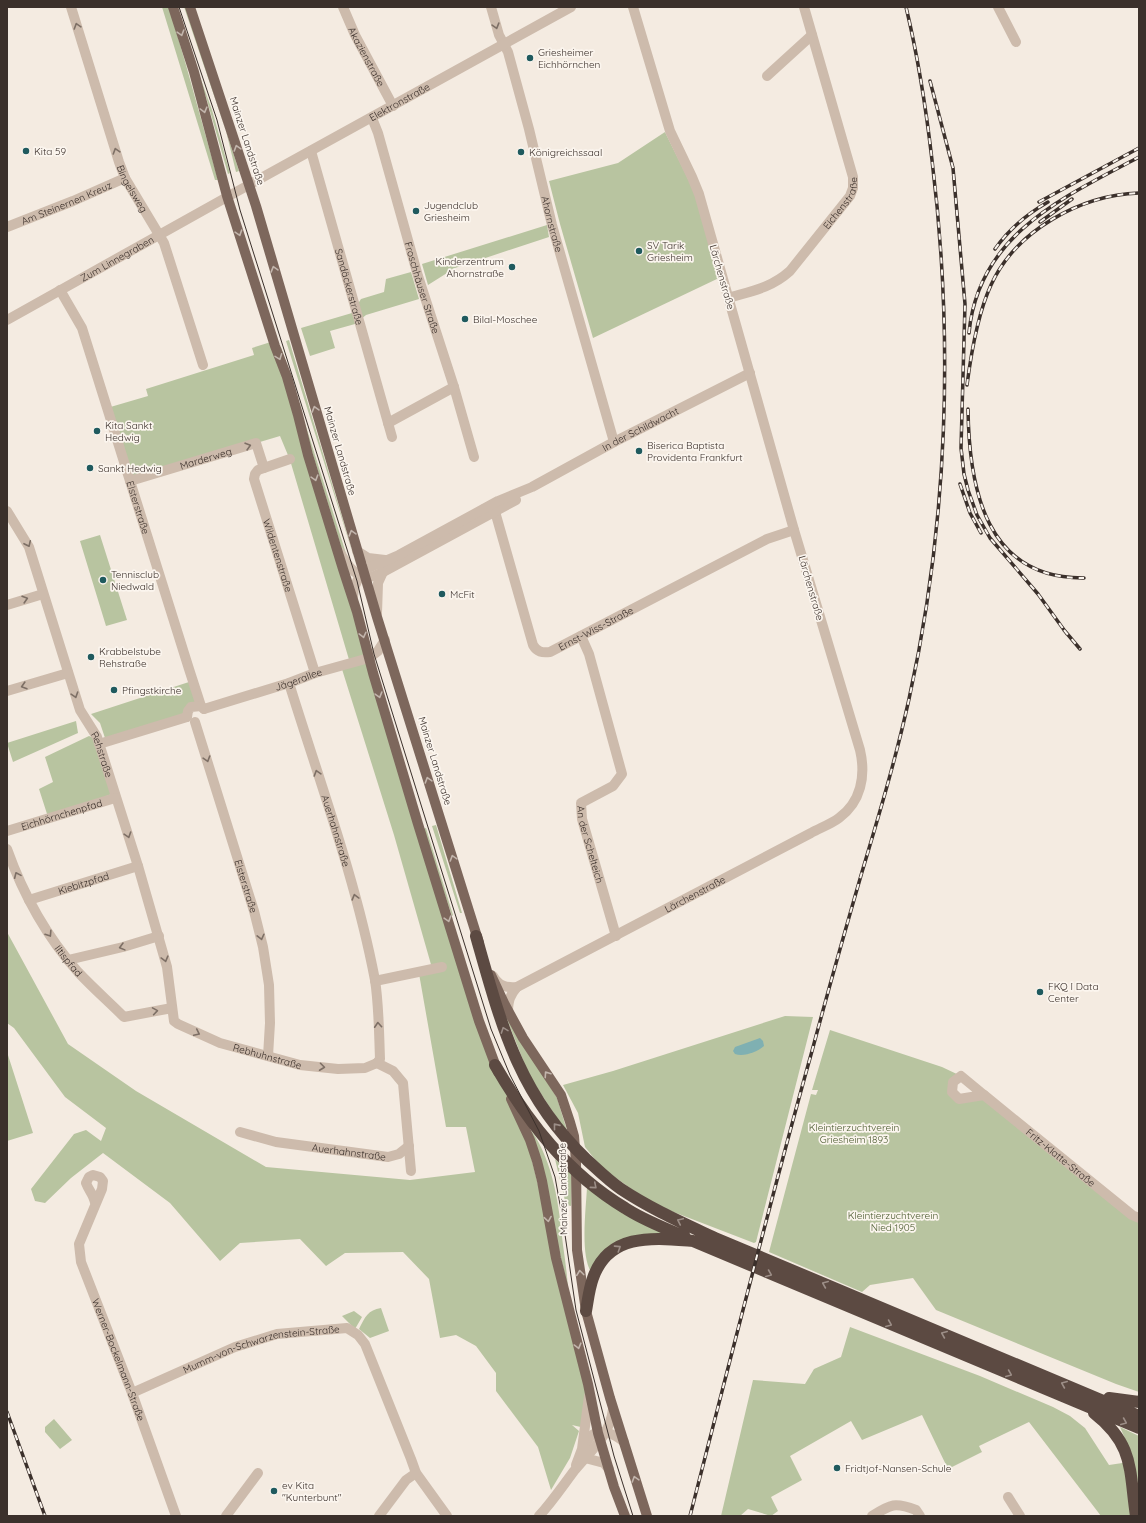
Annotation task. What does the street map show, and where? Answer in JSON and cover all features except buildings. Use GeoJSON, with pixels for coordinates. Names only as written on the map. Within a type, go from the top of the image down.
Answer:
{"type":"FeatureCollection","features":[{"type":"Feature","properties":{"kind":"highway"},"geometry":{"type":"LineString","coordinates":[[476,936],[507,1038],[534,1095],[548,1116],[566,1138],[600,1172],[621,1189],[663,1213],[715,1238],[1085,1399],[1139,1428]]}},
{"type":"Feature","properties":{"kind":"highway"},"geometry":{"type":"LineString","coordinates":[[495,1065],[538,1131],[564,1160],[604,1195],[646,1220],[734,1258]]}},
{"type":"Feature","properties":{"kind":"highway"},"geometry":{"type":"LineString","coordinates":[[586,1311],[589,1290],[593,1277],[606,1257],[617,1247],[627,1242],[640,1239],[655,1238],[693,1241],[1085,1399],[1139,1416]]}},
{"type":"Feature","properties":{"kind":"highway"},"geometry":{"type":"LineString","coordinates":[[1085,1399],[1139,1402]]}},
{"type":"Feature","properties":{"kind":"highway"},"geometry":{"type":"LineString","coordinates":[[1085,1399],[1115,1435],[1122,1446],[1131,1473],[1136,1516]]}},
{"type":"Feature","properties":{"kind":"main road","name":"Mainzer Landstraße"},"geometry":{"type":"LineString","coordinates":[[173,7],[194,72],[227,196],[298,414],[308,455],[335,545],[353,597],[384,711],[467,983],[495,1065],[522,1121],[537,1161],[556,1258],[602,1435],[609,1468],[625,1516]]}},
{"type":"Feature","properties":{"kind":"main road","name":"Mainzer Landstraße"},"geometry":{"type":"LineString","coordinates":[[190,7],[218,89],[248,185],[363,574],[385,640],[476,936],[489,970],[508,1012],[523,1038],[561,1095],[570,1122],[574,1136],[576,1162],[577,1250],[586,1311],[613,1409],[647,1516]]}},
{"type":"Feature","properties":{"kind":"street","name":"Bingelsweg"},"geometry":{"type":"LineString","coordinates":[[72,7],[125,178],[168,253],[203,365]]}},
{"type":"Feature","properties":{"kind":"street","name":"Akazienstraße"},"geometry":{"type":"LineString","coordinates":[[343,7],[355,35],[393,106]]}},
{"type":"Feature","properties":{"kind":"street","name":"Ahornstraße"},"geometry":{"type":"LineString","coordinates":[[491,7],[499,35],[508,52],[529,129],[552,225],[614,442]]}},
{"type":"Feature","properties":{"kind":"street","name":"Elektronstraße"},"geometry":{"type":"LineString","coordinates":[[227,196],[372,118],[571,7]]}},
{"type":"Feature","properties":{"kind":"street","name":"Lärchenstraße"},"geometry":{"type":"LineString","coordinates":[[517,987],[838,818],[853,803],[858,793],[863,771],[860,750],[794,530],[699,194],[668,126],[633,7]]}},
{"type":"Feature","properties":{"kind":"street","name":"Eichenstraße"},"geometry":{"type":"LineString","coordinates":[[728,298],[771,285],[790,272],[850,196],[853,188],[853,177],[804,7]]}},
{"type":"Feature","properties":{"kind":"street"},"geometry":{"type":"LineString","coordinates":[[998,7],[1016,42]]}},
{"type":"Feature","properties":{"kind":"street"},"geometry":{"type":"LineString","coordinates":[[767,76],[812,35]]}},
{"type":"Feature","properties":{"kind":"street","name":"Froschhäuser Straße"},"geometry":{"type":"LineString","coordinates":[[372,118],[378,133],[418,276],[454,387],[474,457]]}},
{"type":"Feature","properties":{"kind":"street","name":"Sandäckerstraße"},"geometry":{"type":"LineString","coordinates":[[311,151],[392,437]]}},
{"type":"Feature","properties":{"kind":"street","name":"Am Steinernen Kreuz"},"geometry":{"type":"LineString","coordinates":[[7,227],[67,204],[125,178]]}},
{"type":"Feature","properties":{"kind":"street","name":"Zum Linnegraben"},"geometry":{"type":"LineString","coordinates":[[7,320],[227,196]]}},
{"type":"Feature","properties":{"kind":"street","name":"Elsterstraße"},"geometry":{"type":"LineString","coordinates":[[60,290],[82,328],[203,708]]}},
{"type":"Feature","properties":{"kind":"street","name":"In der Schildwacht"},"geometry":{"type":"LineString","coordinates":[[532,487],[521,497],[495,512],[383,572],[369,578],[363,574],[498,501],[532,487],[614,442],[750,373]]}},
{"type":"Feature","properties":{"kind":"street"},"geometry":{"type":"LineString","coordinates":[[388,423],[454,387]]}},
{"type":"Feature","properties":{"kind":"street","name":"Marderweg"},"geometry":{"type":"LineString","coordinates":[[130,481],[256,443],[264,468]]}},
{"type":"Feature","properties":{"kind":"street"},"geometry":{"type":"LineString","coordinates":[[264,468],[290,459]]}},
{"type":"Feature","properties":{"kind":"street","name":"Wildentenstraße"},"geometry":{"type":"LineString","coordinates":[[264,468],[258,470],[254,479],[315,673]]}},
{"type":"Feature","properties":{"kind":"street"},"geometry":{"type":"LineString","coordinates":[[484,509],[495,512]]}},
{"type":"Feature","properties":{"kind":"street","name":"Rehstraße"},"geometry":{"type":"LineString","coordinates":[[7,511],[30,547],[43,594],[80,710],[93,728],[99,744],[168,967],[172,1008]]}},
{"type":"Feature","properties":{"kind":"street","name":"Ernst-Wiss-Straße"},"geometry":{"type":"LineString","coordinates":[[495,512],[533,645],[535,649],[543,653],[550,652],[767,539],[794,530]]}},
{"type":"Feature","properties":{"kind":"street"},"geometry":{"type":"LineString","coordinates":[[479,520],[489,519],[497,522]]}},
{"type":"Feature","properties":{"kind":"street"},"geometry":{"type":"LineString","coordinates":[[335,545],[350,568],[363,574],[354,588],[353,597]]}},
{"type":"Feature","properties":{"kind":"street"},"geometry":{"type":"LineString","coordinates":[[357,551],[368,558],[387,560]]}},
{"type":"Feature","properties":{"kind":"street"},"geometry":{"type":"LineString","coordinates":[[377,617],[378,583],[383,572]]}},
{"type":"Feature","properties":{"kind":"street"},"geometry":{"type":"LineString","coordinates":[[7,605],[43,594]]}},
{"type":"Feature","properties":{"kind":"street","name":"An der Schelteich"},"geometry":{"type":"LineString","coordinates":[[581,636],[589,654],[622,774],[612,786],[581,803],[580,808],[616,936]]}},
{"type":"Feature","properties":{"kind":"street"},"geometry":{"type":"LineString","coordinates":[[369,658],[378,651],[385,640]]}},
{"type":"Feature","properties":{"kind":"street","name":"Jägerallee"},"geometry":{"type":"LineString","coordinates":[[203,708],[289,683],[315,673],[369,658]]}},
{"type":"Feature","properties":{"kind":"street"},"geometry":{"type":"LineString","coordinates":[[7,692],[68,673]]}},
{"type":"Feature","properties":{"kind":"street","name":"Auerhahnstraße"},"geometry":{"type":"LineString","coordinates":[[289,683],[351,882],[375,981],[379,1028],[380,1059],[378,1063]]}},
{"type":"Feature","properties":{"kind":"street"},"geometry":{"type":"LineString","coordinates":[[99,744],[191,719],[202,718],[205,713],[203,708]]}},
{"type":"Feature","properties":{"kind":"street","name":"Elsterstraße"},"geometry":{"type":"LineString","coordinates":[[191,719],[254,911],[263,947],[269,985],[270,1023],[268,1056]]}},
{"type":"Feature","properties":{"kind":"street","name":"Eichhörnchenpfad"},"geometry":{"type":"LineString","coordinates":[[7,831],[115,798]]}},
{"type":"Feature","properties":{"kind":"street","name":"Iltispfad"},"geometry":{"type":"LineString","coordinates":[[7,849],[16,873],[29,900],[56,944],[78,972],[124,1017],[172,1008]]}},
{"type":"Feature","properties":{"kind":"street","name":"Kiebitzpfad"},"geometry":{"type":"LineString","coordinates":[[29,900],[138,866]]}},
{"type":"Feature","properties":{"kind":"street"},"geometry":{"type":"LineString","coordinates":[[68,960],[123,947],[159,936]]}},
{"type":"Feature","properties":{"kind":"street"},"geometry":{"type":"LineString","coordinates":[[375,981],[442,967]]}},
{"type":"Feature","properties":{"kind":"street"},"geometry":{"type":"LineString","coordinates":[[489,970],[501,985],[506,988],[517,987]]}},
{"type":"Feature","properties":{"kind":"street"},"geometry":{"type":"LineString","coordinates":[[508,1012],[510,997],[517,987]]}},
{"type":"Feature","properties":{"kind":"street","name":"Rebhuhnstraße"},"geometry":{"type":"LineString","coordinates":[[172,1008],[173,1016],[178,1024],[220,1043],[300,1065],[338,1069],[365,1068],[378,1063]]}},
{"type":"Feature","properties":{"kind":"street"},"geometry":{"type":"LineString","coordinates":[[378,1063],[393,1071],[403,1083],[411,1171]]}},
{"type":"Feature","properties":{"kind":"street","name":"Fritz-Klatte-Straße"},"geometry":{"type":"LineString","coordinates":[[984,1095],[1132,1215],[1139,1218]]}},
{"type":"Feature","properties":{"kind":"street","name":"Auerhahnstraße"},"geometry":{"type":"LineString","coordinates":[[240,1132],[276,1142],[388,1157],[399,1154],[408,1146]]}},
{"type":"Feature","properties":{"kind":"street","name":"Werner-Bockelmann-Straße"},"geometry":{"type":"LineString","coordinates":[[95,1203],[79,1244],[80,1256],[132,1393],[176,1516]]}},
{"type":"Feature","properties":{"kind":"street","name":"Mumm-von-Schwarzenstein-Straße"},"geometry":{"type":"LineString","coordinates":[[132,1393],[235,1347],[277,1334],[347,1328],[358,1335],[365,1344],[412,1459],[416,1474],[447,1516]]}},
{"type":"Feature","properties":{"kind":"street"},"geometry":{"type":"LineString","coordinates":[[584,1453],[588,1407],[588,1384]]}},
{"type":"Feature","properties":{"kind":"street"},"geometry":{"type":"LineString","coordinates":[[602,1435],[611,1422],[613,1409]]}},
{"type":"Feature","properties":{"kind":"street"},"geometry":{"type":"LineString","coordinates":[[539,1516],[553,1500],[574,1471],[591,1436],[616,1436],[624,1442]]}},
{"type":"Feature","properties":{"kind":"street"},"geometry":{"type":"LineString","coordinates":[[584,1453],[609,1468]]}},
{"type":"Feature","properties":{"kind":"street"},"geometry":{"type":"LineString","coordinates":[[226,1516],[258,1473]]}},
{"type":"Feature","properties":{"kind":"street"},"geometry":{"type":"LineString","coordinates":[[379,1516],[406,1480],[416,1474]]}},
{"type":"Feature","properties":{"kind":"street"},"geometry":{"type":"LineString","coordinates":[[1008,1496],[1020,1516]]}},
{"type":"Feature","properties":{"kind":"street"},"geometry":{"type":"LineString","coordinates":[[872,1516],[889,1506],[902,1505],[916,1510],[920,1516]]}},
{"type":"Feature","properties":{"kind":"green space"},"geometry":{"type":"Polygon","coordinates":[[[162,7],[169,7],[218,180],[215,180],[162,7]]]}},
{"type":"Feature","properties":{"kind":"green space"},"geometry":{"type":"Polygon","coordinates":[[[184,7],[186,7],[239,171],[236,172],[226,131],[184,7]]]}},
{"type":"Feature","properties":{"kind":"green space"},"geometry":{"type":"Polygon","coordinates":[[[195,71],[199,74],[212,110],[230,173],[228,174],[206,97],[195,71]]]}},
{"type":"Feature","properties":{"kind":"green space","name":"SV Tarik Griesheim"},"geometry":{"type":"Polygon","coordinates":[[[665,132],[695,193],[719,278],[593,338],[549,181],[618,163],[665,132]]]}},
{"type":"Feature","properties":{"kind":"green space"},"geometry":{"type":"Polygon","coordinates":[[[547,225],[549,237],[455,268],[428,285],[422,264],[547,225]]]}},
{"type":"Feature","properties":{"kind":"green space"},"geometry":{"type":"Polygon","coordinates":[[[411,272],[419,299],[366,315],[355,324],[330,331],[335,348],[310,356],[301,328],[352,313],[361,299],[384,292],[386,279],[411,272]]]}},
{"type":"Feature","properties":{"kind":"green space"},"geometry":{"type":"Polygon","coordinates":[[[289,340],[357,567],[286,341],[289,340]]]}},
{"type":"Feature","properties":{"kind":"green space"},"geometry":{"type":"Polygon","coordinates":[[[274,341],[467,983],[522,1121],[588,1384],[585,1428],[572,1425],[579,1431],[570,1458],[551,1490],[538,1447],[496,1391],[496,1373],[476,1346],[456,1335],[440,1338],[429,1279],[403,1252],[345,1253],[326,1266],[300,1239],[240,1243],[220,1261],[170,1203],[103,1153],[71,1178],[45,1203],[35,1201],[31,1189],[74,1134],[86,1130],[101,1141],[106,1128],[65,1097],[14,1028],[7,1023],[7,932],[68,1044],[136,1091],[266,1167],[410,1180],[475,1172],[466,1127],[446,1127],[418,968],[432,968],[394,835],[341,666],[350,663],[290,460],[280,436],[130,481],[107,408],[148,396],[146,389],[254,355],[252,348],[274,341]]]}},
{"type":"Feature","properties":{"kind":"green space"},"geometry":{"type":"Polygon","coordinates":[[[278,347],[281,347],[349,563],[344,556],[295,396],[278,347]]]}},
{"type":"Feature","properties":{"kind":"green space","name":"Tennisclub Niedwald"},"geometry":{"type":"Polygon","coordinates":[[[100,535],[127,620],[106,626],[80,541],[100,535]]]}},
{"type":"Feature","properties":{"kind":"green space"},"geometry":{"type":"Polygon","coordinates":[[[192,681],[199,705],[186,715],[106,741],[100,723],[91,714],[192,681]]]}},
{"type":"Feature","properties":{"kind":"green space"},"geometry":{"type":"Polygon","coordinates":[[[76,721],[78,733],[13,762],[7,743],[76,721]]]}},
{"type":"Feature","properties":{"kind":"green space"},"geometry":{"type":"Polygon","coordinates":[[[89,736],[94,738],[112,794],[48,817],[39,789],[53,782],[45,757],[89,736]]]}},
{"type":"Feature","properties":{"kind":"green space"},"geometry":{"type":"Polygon","coordinates":[[[436,825],[462,913],[460,913],[432,826],[436,825]]]}},
{"type":"Feature","properties":{"kind":"green space"},"geometry":{"type":"Polygon","coordinates":[[[426,828],[453,915],[452,916],[423,829],[426,828]]]}},
{"type":"Feature","properties":{"kind":"green space"},"geometry":{"type":"Polygon","coordinates":[[[504,1012],[557,1098],[569,1137],[529,1075],[504,1012]]]}},
{"type":"Feature","properties":{"kind":"green space"},"geometry":{"type":"Polygon","coordinates":[[[785,1016],[813,1017],[756,1242],[754,1243],[671,1211],[647,1200],[602,1168],[585,1147],[578,1113],[563,1085],[613,1071],[785,1016]]]}},
{"type":"Feature","properties":{"kind":"green space"},"geometry":{"type":"Polygon","coordinates":[[[830,1030],[942,1067],[961,1076],[953,1082],[959,1099],[984,1095],[1139,1218],[1139,1392],[936,1310],[913,1278],[870,1285],[862,1292],[769,1252],[811,1094],[816,1095],[818,1090],[812,1090],[830,1030]]]}},
{"type":"Feature","properties":{"kind":"green space"},"geometry":{"type":"Polygon","coordinates":[[[7,1052],[33,1133],[7,1141],[7,1052]]]}},
{"type":"Feature","properties":{"kind":"green space"},"geometry":{"type":"Polygon","coordinates":[[[531,1130],[545,1156],[554,1185],[560,1215],[568,1288],[531,1130]]]}},
{"type":"Feature","properties":{"kind":"green space"},"geometry":{"type":"Polygon","coordinates":[[[555,1159],[572,1175],[571,1206],[566,1205],[555,1159]]]}},
{"type":"Feature","properties":{"kind":"green space"},"geometry":{"type":"Polygon","coordinates":[[[587,1187],[624,1214],[665,1234],[639,1235],[591,1272],[588,1264],[585,1243],[587,1187]]]}},
{"type":"Feature","properties":{"kind":"green space"},"geometry":{"type":"Polygon","coordinates":[[[381,1308],[389,1331],[370,1338],[359,1329],[370,1312],[381,1308]]]}},
{"type":"Feature","properties":{"kind":"green space"},"geometry":{"type":"Polygon","coordinates":[[[354,1311],[362,1317],[355,1329],[342,1316],[354,1311]]]}},
{"type":"Feature","properties":{"kind":"green space"},"geometry":{"type":"Polygon","coordinates":[[[850,1327],[980,1376],[1053,1407],[1070,1416],[1085,1428],[1109,1465],[1129,1462],[1136,1516],[1101,1516],[1029,1422],[979,1446],[982,1452],[948,1469],[922,1415],[862,1440],[851,1421],[790,1456],[802,1480],[771,1497],[778,1511],[771,1516],[748,1509],[740,1516],[721,1516],[753,1380],[805,1384],[814,1369],[841,1357],[850,1327]]]}},
{"type":"Feature","properties":{"kind":"green space"},"geometry":{"type":"Polygon","coordinates":[[[1139,1392],[1139,1402],[1135,1402],[1139,1392]]]}},
{"type":"Feature","properties":{"kind":"green space"},"geometry":{"type":"Polygon","coordinates":[[[54,1419],[72,1440],[60,1449],[45,1432],[45,1427],[54,1419]]]}},
{"type":"Feature","properties":{"kind":"green space"},"geometry":{"type":"Polygon","coordinates":[[[1120,1427],[1139,1436],[1139,1501],[1134,1463],[1120,1427]]]}},
{"type":"Feature","properties":{"kind":"water"},"geometry":{"type":"Polygon","coordinates":[[[760,1038],[763,1041],[764,1046],[758,1050],[742,1055],[735,1054],[733,1051],[735,1047],[760,1038]]]}},
{"type":"Feature","properties":{"kind":"tram line"},"geometry":{"type":"LineString","coordinates":[[179,7],[217,120],[240,210],[357,581],[374,654],[491,1029],[510,1075],[539,1131],[555,1177],[576,1310],[614,1456],[633,1516]]}},
{"type":"Feature","properties":{"kind":"railway"},"geometry":{"type":"LineString","coordinates":[[690,1516],[796,1109],[899,743],[922,633],[932,566],[939,498],[943,431],[945,363],[943,295],[939,227],[930,141],[918,64],[906,7]]}},
{"type":"Feature","properties":{"kind":"railway"},"geometry":{"type":"LineString","coordinates":[[930,81],[953,168],[965,304],[961,448],[964,474],[977,515],[990,538],[1038,594],[1067,634]]}},
{"type":"Feature","properties":{"kind":"railway"},"geometry":{"type":"LineString","coordinates":[[1039,202],[1139,148]]}},
{"type":"Feature","properties":{"kind":"railway"},"geometry":{"type":"LineString","coordinates":[[969,333],[976,299],[989,270],[1006,245],[1028,224],[1054,205],[1081,188],[1139,157]]}},
{"type":"Feature","properties":{"kind":"railway"},"geometry":{"type":"LineString","coordinates":[[967,385],[976,334],[986,296],[1002,265],[1017,248],[1034,232],[1073,208],[1095,200],[1117,195],[1139,193]]}},
{"type":"Feature","properties":{"kind":"railway"},"geometry":{"type":"LineString","coordinates":[[1040,222],[1072,199]]}},
{"type":"Feature","properties":{"kind":"railway"},"geometry":{"type":"LineString","coordinates":[[995,249],[1019,222],[1048,202]]}},
{"type":"Feature","properties":{"kind":"railway"},"geometry":{"type":"LineString","coordinates":[[968,409],[969,439],[979,498],[990,524],[1004,546],[1025,563],[1051,574],[1084,578]]}},
{"type":"Feature","properties":{"kind":"railway"},"geometry":{"type":"LineString","coordinates":[[960,484],[970,513],[981,533]]}},
{"type":"Feature","properties":{"kind":"railway"},"geometry":{"type":"LineString","coordinates":[[1064,630],[1080,649]]}},
{"type":"Feature","properties":{"kind":"railway"},"geometry":{"type":"LineString","coordinates":[[7,1412],[45,1516]]}},
{"type":"Feature","properties":{"kind":"place","name":"Griesheimer Eichhörnchen"},"geometry":{"type":"Point","coordinates":[530,58]}},
{"type":"Feature","properties":{"kind":"place","name":"Kita 59"},"geometry":{"type":"Point","coordinates":[26,151]}},
{"type":"Feature","properties":{"kind":"place","name":"Königreichssaal"},"geometry":{"type":"Point","coordinates":[521,152]}},
{"type":"Feature","properties":{"kind":"place","name":"Jugendclub Griesheim"},"geometry":{"type":"Point","coordinates":[416,211]}},
{"type":"Feature","properties":{"kind":"place","name":"SV Tarik Griesheim"},"geometry":{"type":"Point","coordinates":[639,251]}},
{"type":"Feature","properties":{"kind":"place","name":"Kinderzentrum Ahornstraße"},"geometry":{"type":"Point","coordinates":[512,267]}},
{"type":"Feature","properties":{"kind":"place","name":"Bilal-Moschee"},"geometry":{"type":"Point","coordinates":[465,319]}},
{"type":"Feature","properties":{"kind":"place","name":"Kita Sankt Hedwig"},"geometry":{"type":"Point","coordinates":[97,431]}},
{"type":"Feature","properties":{"kind":"place","name":"Biserica Baptista Providenta Frankfurt"},"geometry":{"type":"Point","coordinates":[639,451]}},
{"type":"Feature","properties":{"kind":"place","name":"Sankt Hedwig"},"geometry":{"type":"Point","coordinates":[90,468]}},
{"type":"Feature","properties":{"kind":"place","name":"Tennisclub Niedwald"},"geometry":{"type":"Point","coordinates":[103,580]}},
{"type":"Feature","properties":{"kind":"place","name":"McFit"},"geometry":{"type":"Point","coordinates":[442,594]}},
{"type":"Feature","properties":{"kind":"place","name":"Krabbelstube Rehstraße"},"geometry":{"type":"Point","coordinates":[91,657]}},
{"type":"Feature","properties":{"kind":"place","name":"Pfingstkirche"},"geometry":{"type":"Point","coordinates":[114,690]}},
{"type":"Feature","properties":{"kind":"place","name":"FKQ I Data Center"},"geometry":{"type":"Point","coordinates":[1040,992]}},
{"type":"Feature","properties":{"kind":"place","name":"Fridtjof-Nansen-Schule"},"geometry":{"type":"Point","coordinates":[837,1468]}},
{"type":"Feature","properties":{"kind":"place","name":"ev Kita \"Kunterbunt\""},"geometry":{"type":"Point","coordinates":[274,1491]}},
{"type":"Feature","properties":{"kind":"park label","name":"Kleintierzuchtverein Griesheim 1893"},"geometry":{"type":"Point","coordinates":[854,1132]}},
{"type":"Feature","properties":{"kind":"park label","name":"Kleintierzuchtverein Nied 1905"},"geometry":{"type":"Point","coordinates":[893,1220]}}]}
